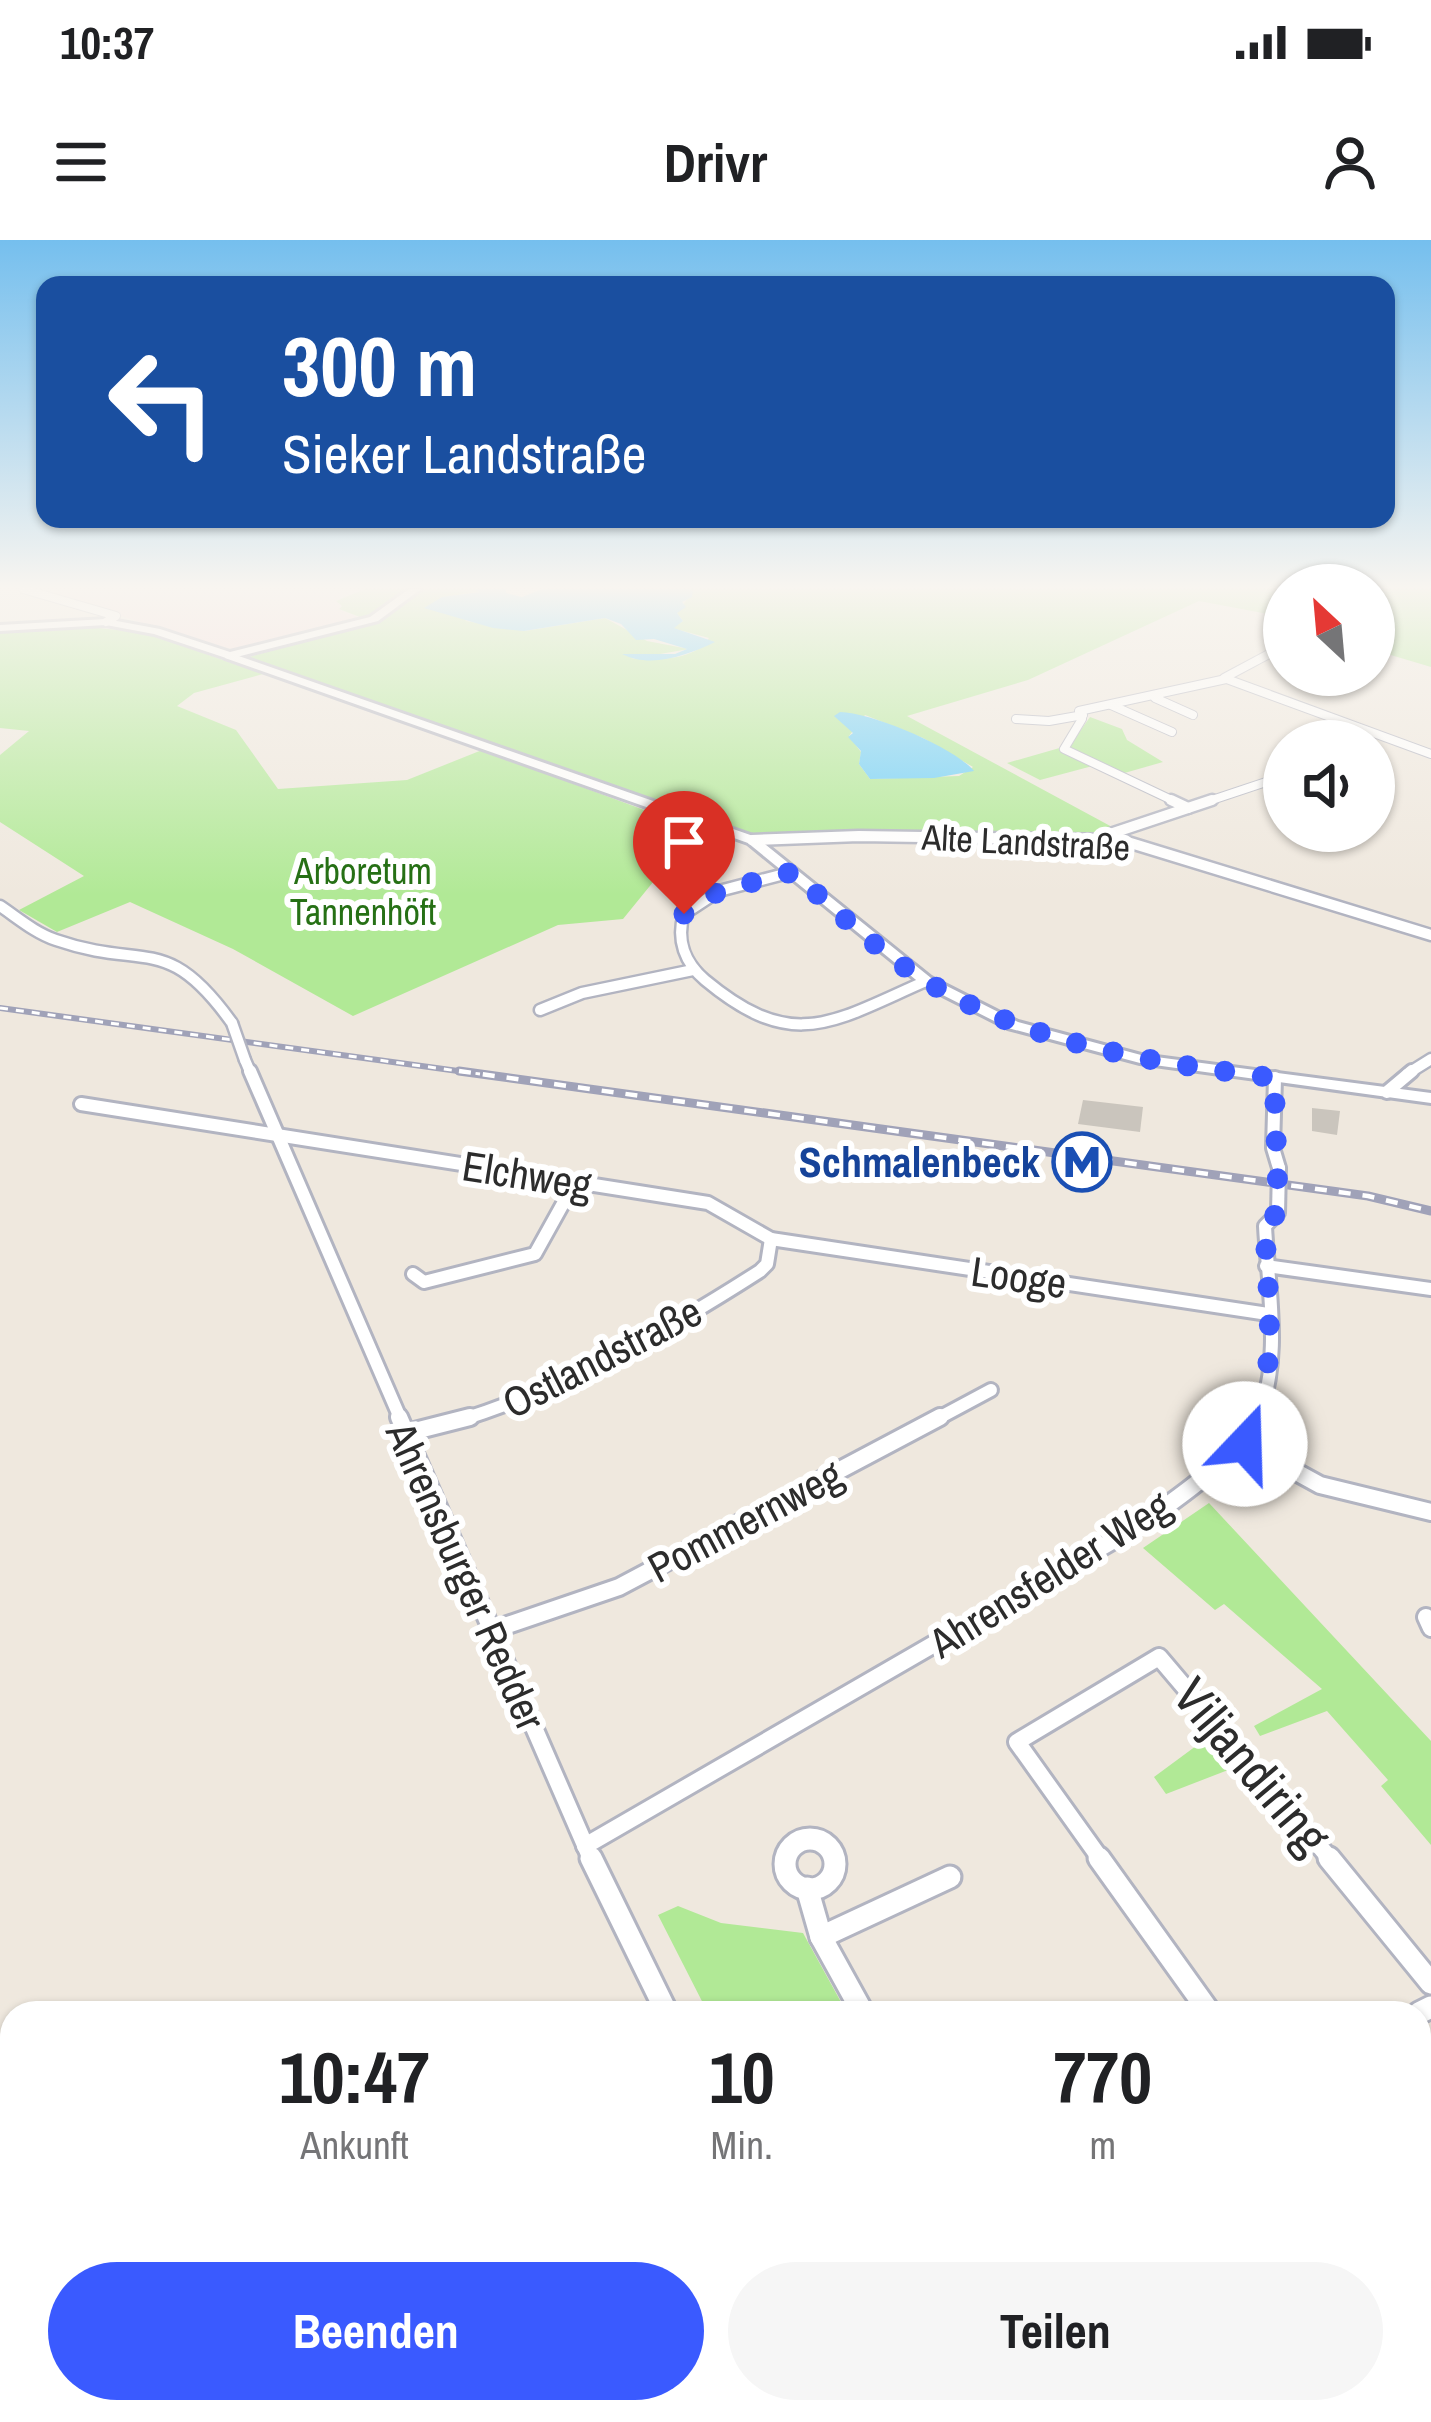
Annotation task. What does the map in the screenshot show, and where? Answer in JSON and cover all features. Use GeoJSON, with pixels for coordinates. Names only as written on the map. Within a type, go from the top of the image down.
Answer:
{"type":"FeatureCollection","features":[{"type":"Feature","properties":{"kind":"street"},"geometry":{"type":"LineString","coordinates":[[327,691],[752,841],[926,981],[1013,1024],[1100,1052],[1431,1098]]}},
{"type":"Feature","properties":{"kind":"street"},"geometry":{"type":"LineString","coordinates":[[1083,716],[1079,711],[1183,691]]}},
{"type":"Feature","properties":{"kind":"street"},"geometry":{"type":"LineString","coordinates":[[1257,691],[1340,720]]}},
{"type":"Feature","properties":{"kind":"street"},"geometry":{"type":"LineString","coordinates":[[1155,698],[1193,715]]}},
{"type":"Feature","properties":{"kind":"street"},"geometry":{"type":"LineString","coordinates":[[1111,705],[1172,732]]}},
{"type":"Feature","properties":{"kind":"street"},"geometry":{"type":"LineString","coordinates":[[1016,719],[1083,716]]}},
{"type":"Feature","properties":{"kind":"street"},"geometry":{"type":"LineString","coordinates":[[1083,716],[1064,748],[1188,808]]}},
{"type":"Feature","properties":{"kind":"street"},"geometry":{"type":"LineString","coordinates":[[1395,739],[1431,754]]}},
{"type":"Feature","properties":{"kind":"street"},"geometry":{"type":"LineString","coordinates":[[1099,838],[1263,783]]}},
{"type":"Feature","properties":{"kind":"street","name":"Alte Landstraße"},"geometry":{"type":"LineString","coordinates":[[752,841],[859,836],[1099,838],[1151,848],[1431,935]]}},
{"type":"Feature","properties":{"kind":"street"},"geometry":{"type":"LineString","coordinates":[[792,872],[719,891],[693,904],[684,914],[680,931],[693,970],[754,1019],[788,1028],[830,1021],[926,981]]}},
{"type":"Feature","properties":{"kind":"street","name":"Ahrensburger Redder"},"geometry":{"type":"LineString","coordinates":[[0,907],[58,941],[174,961],[200,978],[232,1023],[274,1135],[584,1846],[661,2001]]}},
{"type":"Feature","properties":{"kind":"street"},"geometry":{"type":"LineString","coordinates":[[540,1010],[582,993],[693,970]]}},
{"type":"Feature","properties":{"kind":"street"},"geometry":{"type":"LineString","coordinates":[[1388,1092],[1393,1083],[1431,1059]]}},
{"type":"Feature","properties":{"kind":"street"},"geometry":{"type":"LineString","coordinates":[[1275,1078],[1273,1148],[1279,1168],[1277,1213],[1265,1226],[1267,1385],[1261,1414],[1245,1444],[1320,1485],[1431,1512]]}},
{"type":"Feature","properties":{"kind":"street"},"geometry":{"type":"LineString","coordinates":[[81,1104],[274,1135]]}},
{"type":"Feature","properties":{"kind":"street","name":"Elchweg"},"geometry":{"type":"LineString","coordinates":[[274,1135],[708,1203],[771,1240]]}},
{"type":"Feature","properties":{"kind":"street"},"geometry":{"type":"LineString","coordinates":[[412,1274],[424,1282],[450,1279],[535,1254],[575,1182]]}},
{"type":"Feature","properties":{"kind":"street","name":"Ostlandstraße"},"geometry":{"type":"LineString","coordinates":[[404,1434],[510,1406],[652,1342],[760,1271],[767,1264],[771,1240]]}},
{"type":"Feature","properties":{"kind":"street","name":"Looge"},"geometry":{"type":"LineString","coordinates":[[771,1240],[1268,1314]]}},
{"type":"Feature","properties":{"kind":"street"},"geometry":{"type":"LineString","coordinates":[[1266,1266],[1431,1288]]}},
{"type":"Feature","properties":{"kind":"street","name":"Pommernweg"},"geometry":{"type":"LineString","coordinates":[[490,1631],[619,1587],[991,1390]]}},
{"type":"Feature","properties":{"kind":"street","name":"Ahrensfelder Weg"},"geometry":{"type":"LineString","coordinates":[[584,1846],[1080,1559],[1245,1444]]}},
{"type":"Feature","properties":{"kind":"street","name":"Viljandiring"},"geometry":{"type":"LineString","coordinates":[[1201,2001],[1017,1742],[1159,1657],[1226,1731],[1431,1983]]}},
{"type":"Feature","properties":{"kind":"street"},"geometry":{"type":"LineString","coordinates":[[821,1937],[950,1877]]}},
{"type":"Feature","properties":{"kind":"street"},"geometry":{"type":"LineString","coordinates":[[807,1888],[821,1937],[856,2001]]}},
{"type":"Feature","properties":{"kind":"green space","name":"Arboretum Tannenhöft"},"geometry":{"type":"Polygon","coordinates":[[[0,691],[202,691],[177,706],[236,730],[278,789],[407,780],[482,750],[712,835],[684,844],[623,919],[558,925],[353,1016],[233,949],[130,902],[57,932],[19,910],[84,876],[0,822],[0,755],[29,731],[0,728],[0,691]]]}},
{"type":"Feature","properties":{"kind":"green space"},"geometry":{"type":"Polygon","coordinates":[[[344,691],[992,691],[907,716],[1114,828],[1097,833],[751,836],[344,691]],[[865,715],[849,736],[861,752],[859,764],[870,779],[959,776],[973,767],[923,738],[865,715]]]}},
{"type":"Feature","properties":{"kind":"green space"},"geometry":{"type":"Polygon","coordinates":[[[1090,717],[1122,729],[1127,740],[1163,762],[1121,774],[1100,764],[1040,780],[1007,763],[1070,745],[1090,717]]]}},
{"type":"Feature","properties":{"kind":"green space"},"geometry":{"type":"Polygon","coordinates":[[[1209,1503],[1431,1741],[1431,1845],[1381,1786],[1388,1780],[1327,1711],[1260,1736],[1254,1726],[1322,1689],[1224,1604],[1215,1610],[1143,1548],[1209,1503]]]}},
{"type":"Feature","properties":{"kind":"green space"},"geometry":{"type":"Polygon","coordinates":[[[1218,1737],[1241,1765],[1166,1794],[1154,1777],[1196,1746],[1218,1737]]]}},
{"type":"Feature","properties":{"kind":"green space"},"geometry":{"type":"Polygon","coordinates":[[[678,1906],[721,1923],[803,1933],[840,2001],[702,2001],[658,1915],[678,1906]]]}},
{"type":"Feature","properties":{"kind":"water"},"geometry":{"type":"Polygon","coordinates":[[[840,712],[913,733],[974,771],[934,778],[870,779],[859,764],[861,751],[848,737],[853,733],[834,716],[840,712]]]}},
{"type":"Feature","properties":{"kind":"building"},"geometry":{"type":"Polygon","coordinates":[[[1083,1100],[1143,1107],[1140,1132],[1078,1124],[1083,1100]]]}},
{"type":"Feature","properties":{"kind":"building"},"geometry":{"type":"Polygon","coordinates":[[[1312,1108],[1340,1111],[1337,1135],[1312,1131],[1312,1108]]]}},
{"type":"Feature","properties":{"kind":"railway"},"geometry":{"type":"LineString","coordinates":[[0,1008],[480,1074]]}},
{"type":"Feature","properties":{"kind":"railway"},"geometry":{"type":"LineString","coordinates":[[459,1071],[1368,1196],[1431,1211]]}},
{"type":"Feature","properties":{"kind":"place","name":"Schmalenbeck"},"geometry":{"type":"Point","coordinates":[1082,1162]}},
{"type":"Feature","properties":{"kind":"route"},"geometry":{"type":"LineString","coordinates":[[684,914],[719,891],[792,872],[872,942],[926,981],[1013,1024],[1100,1052],[1275,1078],[1273,1148],[1279,1168],[1277,1213],[1265,1226],[1267,1385],[1261,1414],[1245,1444]]}}]}
